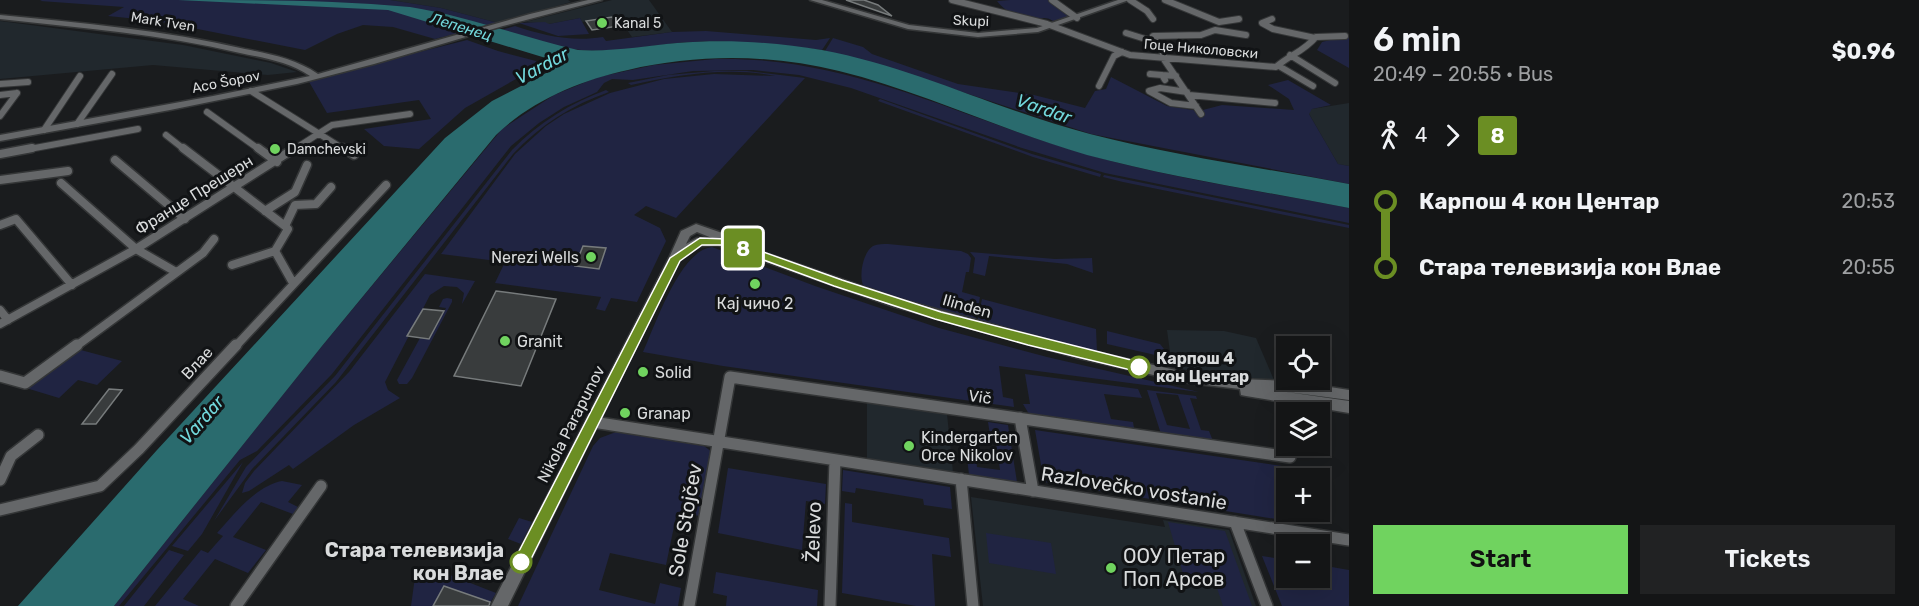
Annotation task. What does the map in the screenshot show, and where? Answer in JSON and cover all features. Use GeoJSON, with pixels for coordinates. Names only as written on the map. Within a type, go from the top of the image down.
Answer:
{"type":"FeatureCollection","features":[{"type":"Feature","properties":{"kind":"street"},"geometry":{"type":"LineString","coordinates":[[583,1],[598,0]]}},
{"type":"Feature","properties":{"kind":"street","name":"Skupi"},"geometry":{"type":"LineString","coordinates":[[814,0],[897,25],[941,33],[988,35],[1049,27],[1125,0]]}},
{"type":"Feature","properties":{"kind":"street"},"geometry":{"type":"LineString","coordinates":[[952,0],[1003,12],[1049,27]]}},
{"type":"Feature","properties":{"kind":"street"},"geometry":{"type":"LineString","coordinates":[[1052,0],[1075,19]]}},
{"type":"Feature","properties":{"kind":"street"},"geometry":{"type":"LineString","coordinates":[[1130,0],[1147,11],[1153,19]]}},
{"type":"Feature","properties":{"kind":"street"},"geometry":{"type":"LineString","coordinates":[[1166,0],[1188,10],[1230,20]]}},
{"type":"Feature","properties":{"kind":"street","name":"Aco Šopov"},"geometry":{"type":"LineString","coordinates":[[0,138],[251,91],[316,76],[454,40],[583,1]]}},
{"type":"Feature","properties":{"kind":"street"},"geometry":{"type":"LineString","coordinates":[[995,1],[1003,12]]}},
{"type":"Feature","properties":{"kind":"street","name":"Mark Tven"},"geometry":{"type":"LineString","coordinates":[[0,17],[120,30],[210,44],[299,66],[316,76]]}},
{"type":"Feature","properties":{"kind":"street"},"geometry":{"type":"LineString","coordinates":[[1035,22],[1075,19]]}},
{"type":"Feature","properties":{"kind":"street"},"geometry":{"type":"LineString","coordinates":[[1272,19],[1262,23],[1273,29],[1315,38],[1345,36]]}},
{"type":"Feature","properties":{"kind":"street","name":"Гоце Николовски"},"geometry":{"type":"LineString","coordinates":[[1049,27],[1101,42],[1163,66],[1279,66],[1290,56],[1306,49],[1315,38]]}},
{"type":"Feature","properties":{"kind":"street"},"geometry":{"type":"LineString","coordinates":[[1199,35],[1216,30],[1246,35]]}},
{"type":"Feature","properties":{"kind":"street"},"geometry":{"type":"LineString","coordinates":[[1126,33],[1155,42]]}},
{"type":"Feature","properties":{"kind":"street"},"geometry":{"type":"LineString","coordinates":[[1201,114],[1176,76],[1163,66],[1153,37],[1155,35],[1199,35],[1216,39]]}},
{"type":"Feature","properties":{"kind":"street"},"geometry":{"type":"LineString","coordinates":[[1099,86],[1114,56],[1122,52]]}},
{"type":"Feature","properties":{"kind":"street"},"geometry":{"type":"LineString","coordinates":[[1290,56],[1335,83]]}},
{"type":"Feature","properties":{"kind":"street"},"geometry":{"type":"LineString","coordinates":[[1150,74],[1163,66]]}},
{"type":"Feature","properties":{"kind":"street"},"geometry":{"type":"LineString","coordinates":[[1163,66],[1176,76]]}},
{"type":"Feature","properties":{"kind":"street","name":"Гоце Николовски"},"geometry":{"type":"LineString","coordinates":[[1279,66],[1313,86]]}},
{"type":"Feature","properties":{"kind":"street"},"geometry":{"type":"LineString","coordinates":[[77,124],[112,74]]}},
{"type":"Feature","properties":{"kind":"street"},"geometry":{"type":"LineString","coordinates":[[44,130],[80,76]]}},
{"type":"Feature","properties":{"kind":"street"},"geometry":{"type":"LineString","coordinates":[[0,84],[28,82]]}},
{"type":"Feature","properties":{"kind":"street"},"geometry":{"type":"LineString","coordinates":[[1196,106],[1171,103],[1149,91],[1161,88],[1188,94],[1275,103]]}},
{"type":"Feature","properties":{"kind":"street"},"geometry":{"type":"LineString","coordinates":[[251,91],[354,155]]}},
{"type":"Feature","properties":{"kind":"street"},"geometry":{"type":"LineString","coordinates":[[0,95],[17,93],[0,116]]}},
{"type":"Feature","properties":{"kind":"street"},"geometry":{"type":"LineString","coordinates":[[207,112],[277,162]]}},
{"type":"Feature","properties":{"kind":"street","name":"Францe Прешерн"},"geometry":{"type":"LineString","coordinates":[[4,322],[136,249],[277,162],[332,125],[410,114]]}},
{"type":"Feature","properties":{"kind":"street"},"geometry":{"type":"LineString","coordinates":[[0,154],[138,129]]}},
{"type":"Feature","properties":{"kind":"street"},"geometry":{"type":"LineString","coordinates":[[166,135],[288,230],[275,251],[232,264]]}},
{"type":"Feature","properties":{"kind":"street"},"geometry":{"type":"LineString","coordinates":[[115,160],[185,219]]}},
{"type":"Feature","properties":{"kind":"street"},"geometry":{"type":"LineString","coordinates":[[265,211],[295,192],[308,165]]}},
{"type":"Feature","properties":{"kind":"street"},"geometry":{"type":"LineString","coordinates":[[0,180],[68,171]]}},
{"type":"Feature","properties":{"kind":"street"},"geometry":{"type":"LineString","coordinates":[[61,183],[136,249],[176,272]]}},
{"type":"Feature","properties":{"kind":"street","name":"Влае"},"geometry":{"type":"LineString","coordinates":[[0,510],[100,486],[139,449],[386,185]]}},
{"type":"Feature","properties":{"kind":"street"},"geometry":{"type":"LineString","coordinates":[[285,226],[295,205],[316,204],[331,187]]}},
{"type":"Feature","properties":{"kind":"street"},"geometry":{"type":"LineString","coordinates":[[0,225],[16,219],[72,285]]}},
{"type":"Feature","properties":{"kind":"street"},"geometry":{"type":"LineString","coordinates":[[0,376],[25,383],[203,253],[214,239]]}},
{"type":"Feature","properties":{"kind":"street","name":"Ilinden"},"geometry":{"type":"LineString","coordinates":[[675,258],[694,244],[704,240],[724,242],[948,319],[1068,351],[1236,389],[1349,407]]}},
{"type":"Feature","properties":{"kind":"street"},"geometry":{"type":"LineString","coordinates":[[275,251],[293,284]]}},
{"type":"Feature","properties":{"kind":"street","name":"Nikola Parapunov"},"geometry":{"type":"LineString","coordinates":[[499,606],[675,258]]}},
{"type":"Feature","properties":{"kind":"street"},"geometry":{"type":"LineString","coordinates":[[0,310],[4,322]]}},
{"type":"Feature","properties":{"kind":"street","name":"Vič"},"geometry":{"type":"LineString","coordinates":[[719,441],[730,377],[1290,457]]}},
{"type":"Feature","properties":{"kind":"street","name":"Ilinden"},"geometry":{"type":"LineString","coordinates":[[1189,378],[1240,384],[1292,386],[1349,395]]}},
{"type":"Feature","properties":{"kind":"street"},"geometry":{"type":"LineString","coordinates":[[1020,418],[1033,490]]}},
{"type":"Feature","properties":{"kind":"street","name":"Razlovečko vostanie"},"geometry":{"type":"LineString","coordinates":[[593,422],[1349,540]]}},
{"type":"Feature","properties":{"kind":"street"},"geometry":{"type":"LineString","coordinates":[[0,480],[11,456],[38,435]]}},
{"type":"Feature","properties":{"kind":"street","name":"Sole Stojčev"},"geometry":{"type":"LineString","coordinates":[[689,606],[719,441]]}},
{"type":"Feature","properties":{"kind":"street","name":"Želevo"},"geometry":{"type":"LineString","coordinates":[[830,606],[835,460]]}},
{"type":"Feature","properties":{"kind":"street"},"geometry":{"type":"LineString","coordinates":[[961,479],[973,606]]}},
{"type":"Feature","properties":{"kind":"street"},"geometry":{"type":"LineString","coordinates":[[236,606],[321,486]]}},
{"type":"Feature","properties":{"kind":"street"},"geometry":{"type":"LineString","coordinates":[[1235,522],[1266,606]]}},
{"type":"Feature","properties":{"kind":"shaded area"},"geometry":{"type":"Polygon","coordinates":[[[390,0],[568,0],[571,2],[498,23],[441,8],[390,0]]]}},
{"type":"Feature","properties":{"kind":"shaded area"},"geometry":{"type":"Polygon","coordinates":[[[390,0],[441,8],[498,23],[435,39],[393,27],[363,25],[337,34],[305,50],[157,21],[108,16],[124,7],[40,1],[390,0]]]}},
{"type":"Feature","properties":{"kind":"shaded area"},"geometry":{"type":"Polygon","coordinates":[[[612,0],[649,0],[672,32],[632,37],[617,16],[582,22],[580,18],[549,24],[525,22],[612,0]]]}},
{"type":"Feature","properties":{"kind":"shaded area"},"geometry":{"type":"Polygon","coordinates":[[[1053,0],[1073,15],[1053,21],[1046,18],[1023,18],[1008,12],[997,1],[1053,0]]]}},
{"type":"Feature","properties":{"kind":"shaded area"},"geometry":{"type":"Polygon","coordinates":[[[580,18],[589,34],[558,36],[519,23],[545,22],[549,24],[580,18]]]}},
{"type":"Feature","properties":{"kind":"shaded area"},"geometry":{"type":"Polygon","coordinates":[[[0,21],[183,45],[271,63],[297,72],[268,75],[153,65],[0,79],[0,21]]]}},
{"type":"Feature","properties":{"kind":"shaded area"},"geometry":{"type":"Polygon","coordinates":[[[515,26],[559,37],[580,39],[603,37],[606,41],[672,32],[706,31],[816,40],[830,38],[822,50],[758,43],[710,42],[595,51],[561,47],[501,30],[515,26]]]}},
{"type":"Feature","properties":{"kind":"shaded area"},"geometry":{"type":"Polygon","coordinates":[[[1332,36],[1349,37],[1349,68],[1317,50],[1322,42],[1334,39],[1332,36]]]}},
{"type":"Feature","properties":{"kind":"shaded area"},"geometry":{"type":"Polygon","coordinates":[[[833,38],[863,47],[872,54],[958,84],[1034,95],[1085,108],[1095,91],[1106,89],[1111,77],[1167,106],[1199,111],[1222,105],[1294,110],[1289,99],[1268,85],[1288,80],[1331,105],[1312,109],[1309,114],[1338,164],[1349,166],[1349,184],[1091,134],[880,65],[825,51],[833,38]]]}},
{"type":"Feature","properties":{"kind":"shaded area"},"geometry":{"type":"Polygon","coordinates":[[[467,40],[536,61],[539,66],[465,108],[419,149],[384,146],[364,129],[431,119],[419,100],[327,113],[308,80],[467,40]]]}},
{"type":"Feature","properties":{"kind":"shaded area"},"geometry":{"type":"Polygon","coordinates":[[[715,59],[763,60],[852,76],[1103,159],[1208,182],[1349,208],[1349,223],[1105,173],[1022,148],[851,88],[799,75],[753,70],[693,71],[633,80],[612,79],[604,83],[597,92],[564,107],[539,123],[511,146],[332,374],[257,451],[240,460],[119,606],[114,606],[322,346],[502,129],[554,95],[598,77],[654,65],[715,59]]]}},
{"type":"Feature","properties":{"kind":"shaded area"},"geometry":{"type":"Polygon","coordinates":[[[714,71],[747,71],[805,78],[676,218],[646,206],[634,215],[660,228],[666,241],[637,302],[611,298],[605,311],[596,309],[601,297],[495,283],[505,262],[441,254],[515,154],[546,126],[564,114],[610,93],[664,79],[714,74],[775,76],[721,72],[684,75],[631,85],[628,83],[668,75],[714,71]]]}},
{"type":"Feature","properties":{"kind":"shaded area"},"geometry":{"type":"Polygon","coordinates":[[[606,90],[609,92],[582,103],[545,125],[513,154],[336,382],[252,469],[214,521],[246,467],[335,376],[512,150],[556,114],[606,90]]]}},
{"type":"Feature","properties":{"kind":"shaded area"},"geometry":{"type":"Polygon","coordinates":[[[880,99],[1032,154],[1101,174],[1100,177],[1033,157],[878,101],[880,99]]]}},
{"type":"Feature","properties":{"kind":"shaded area"},"geometry":{"type":"Polygon","coordinates":[[[1349,103],[1349,166],[1338,164],[1308,112],[1312,109],[1349,103]]]}},
{"type":"Feature","properties":{"kind":"shaded area"},"geometry":{"type":"Polygon","coordinates":[[[1104,175],[1349,225],[1349,228],[1123,182],[1103,177],[1104,175]]]}},
{"type":"Feature","properties":{"kind":"shaded area"},"geometry":{"type":"Polygon","coordinates":[[[879,244],[961,251],[968,254],[971,258],[969,272],[966,272],[962,292],[980,297],[975,323],[864,287],[861,277],[864,259],[869,249],[879,244]]]}},
{"type":"Feature","properties":{"kind":"shaded area"},"geometry":{"type":"Polygon","coordinates":[[[712,247],[815,286],[939,328],[1047,357],[1199,392],[999,366],[1003,397],[1013,399],[1014,407],[723,366],[643,352],[679,275],[700,251],[712,247]]]}},
{"type":"Feature","properties":{"kind":"shaded area"},"geometry":{"type":"Polygon","coordinates":[[[970,252],[1055,259],[1092,258],[1093,273],[1067,264],[989,256],[985,276],[973,273],[975,258],[970,252]]]}},
{"type":"Feature","properties":{"kind":"shaded area"},"geometry":{"type":"Polygon","coordinates":[[[425,274],[475,281],[462,304],[464,293],[457,287],[444,286],[430,295],[385,382],[388,390],[400,398],[354,425],[293,469],[289,465],[249,491],[242,493],[245,483],[254,471],[349,372],[425,274]]]}},
{"type":"Feature","properties":{"kind":"shaded area"},"geometry":{"type":"Polygon","coordinates":[[[443,299],[452,299],[452,302],[412,378],[407,384],[399,384],[397,380],[420,338],[429,339],[446,308],[439,307],[443,299]]]}},
{"type":"Feature","properties":{"kind":"shaded area"},"geometry":{"type":"Polygon","coordinates":[[[982,299],[1096,329],[1097,352],[977,323],[982,299]]]}},
{"type":"Feature","properties":{"kind":"shaded area"},"geometry":{"type":"Polygon","coordinates":[[[1167,330],[1224,331],[1256,338],[1274,380],[1240,381],[1172,367],[1167,330]]]}},
{"type":"Feature","properties":{"kind":"shaded area"},"geometry":{"type":"Polygon","coordinates":[[[1107,331],[1160,344],[1164,349],[1164,357],[1107,344],[1107,331]]]}},
{"type":"Feature","properties":{"kind":"shaded area"},"geometry":{"type":"Polygon","coordinates":[[[77,349],[122,361],[97,385],[78,380],[59,398],[26,388],[44,372],[50,373],[77,349]]]}},
{"type":"Feature","properties":{"kind":"shaded area"},"geometry":{"type":"Polygon","coordinates":[[[1025,374],[1138,389],[1142,398],[1104,394],[1111,419],[1133,422],[1134,428],[1029,414],[1023,404],[1030,404],[1025,374]]]}},
{"type":"Feature","properties":{"kind":"shaded area"},"geometry":{"type":"Polygon","coordinates":[[[1147,390],[1196,396],[1197,399],[1190,398],[1201,430],[1209,431],[1213,441],[1161,434],[1147,390]],[[1156,393],[1167,425],[1190,429],[1178,395],[1156,393]]]}},
{"type":"Feature","properties":{"kind":"shaded area","name":"Kindergarten Orce Nikolov"},"geometry":{"type":"Polygon","coordinates":[[[867,402],[947,414],[953,472],[867,459],[867,402]]]}},
{"type":"Feature","properties":{"kind":"shaded area"},"geometry":{"type":"Polygon","coordinates":[[[988,422],[1008,425],[1017,482],[969,475],[964,431],[973,432],[977,467],[1000,470],[995,436],[990,435],[988,422]]]}},
{"type":"Feature","properties":{"kind":"shaded area"},"geometry":{"type":"Polygon","coordinates":[[[1035,430],[1282,466],[1283,468],[1276,468],[1276,519],[1044,482],[1035,430]]]}},
{"type":"Feature","properties":{"kind":"shaded area"},"geometry":{"type":"Polygon","coordinates":[[[616,432],[704,446],[712,452],[700,516],[677,512],[666,565],[610,553],[599,590],[655,604],[660,583],[681,588],[678,606],[518,606],[593,446],[600,438],[616,432]]]}},
{"type":"Feature","properties":{"kind":"shaded area"},"geometry":{"type":"Polygon","coordinates":[[[243,462],[202,534],[188,551],[172,546],[243,462]]]}},
{"type":"Feature","properties":{"kind":"shaded area"},"geometry":{"type":"Polygon","coordinates":[[[728,468],[826,484],[825,504],[806,501],[802,550],[718,533],[728,468]]]}},
{"type":"Feature","properties":{"kind":"shaded area"},"geometry":{"type":"Polygon","coordinates":[[[843,470],[950,487],[952,509],[924,505],[923,499],[856,488],[855,493],[842,491],[843,470]]]}},
{"type":"Feature","properties":{"kind":"shaded area"},"geometry":{"type":"Polygon","coordinates":[[[282,481],[302,485],[288,502],[298,507],[293,514],[261,502],[233,537],[266,550],[248,573],[215,559],[183,599],[199,606],[155,606],[201,550],[208,553],[223,536],[217,533],[239,509],[263,488],[282,481]]]}},
{"type":"Feature","properties":{"kind":"shaded area","name":"ООУ Петар Поп Арсов"},"geometry":{"type":"Polygon","coordinates":[[[971,497],[1165,527],[1163,520],[1229,530],[1256,606],[983,606],[971,497]]]}},
{"type":"Feature","properties":{"kind":"shaded area"},"geometry":{"type":"Polygon","coordinates":[[[845,503],[852,504],[852,522],[949,538],[951,557],[932,554],[935,606],[916,606],[842,593],[845,503]]]}},
{"type":"Feature","properties":{"kind":"shaded area"},"geometry":{"type":"Polygon","coordinates":[[[519,518],[532,522],[521,544],[508,539],[519,518]]]}},
{"type":"Feature","properties":{"kind":"shaded area"},"geometry":{"type":"Polygon","coordinates":[[[1168,522],[1225,531],[1252,606],[1223,606],[1215,582],[1184,577],[1168,522]]]}},
{"type":"Feature","properties":{"kind":"shaded area"},"geometry":{"type":"Polygon","coordinates":[[[986,533],[1051,543],[1056,574],[989,563],[986,533]]]}},
{"type":"Feature","properties":{"kind":"shaded area"},"geometry":{"type":"Polygon","coordinates":[[[169,550],[184,555],[144,606],[124,606],[169,550]]]}},
{"type":"Feature","properties":{"kind":"shaded area"},"geometry":{"type":"Polygon","coordinates":[[[1262,556],[1276,558],[1276,588],[1330,588],[1330,567],[1349,570],[1349,606],[1282,606],[1262,556]]]}},
{"type":"Feature","properties":{"kind":"shaded area"},"geometry":{"type":"Polygon","coordinates":[[[432,568],[496,593],[490,603],[444,586],[434,606],[411,606],[415,577],[432,568]]]}},
{"type":"Feature","properties":{"kind":"shaded area"},"geometry":{"type":"Polygon","coordinates":[[[716,572],[818,590],[817,606],[726,606],[727,596],[713,593],[716,572]]]}},
{"type":"Feature","properties":{"kind":"water"},"geometry":{"type":"Polygon","coordinates":[[[178,0],[265,0],[410,7],[578,50],[732,41],[822,50],[890,67],[1023,114],[1090,134],[1187,155],[1349,184],[1349,208],[1185,177],[1087,155],[902,90],[813,65],[760,59],[707,59],[654,65],[610,74],[575,86],[541,102],[496,135],[322,346],[114,606],[18,606],[157,450],[445,138],[492,101],[550,71],[553,67],[549,59],[388,10],[178,0]]]}},
{"type":"Feature","properties":{"kind":"building"},"geometry":{"type":"Polygon","coordinates":[[[846,0],[864,0],[878,5],[892,16],[846,0]]]}},
{"type":"Feature","properties":{"kind":"building","name":"Kanal 5"},"geometry":{"type":"Polygon","coordinates":[[[612,17],[619,26],[592,30],[586,21],[612,17]]]}},
{"type":"Feature","properties":{"kind":"building","name":"Nerezi Wells"},"geometry":{"type":"Polygon","coordinates":[[[583,246],[606,248],[599,269],[575,266],[583,246]]]}},
{"type":"Feature","properties":{"kind":"building","name":"Granit"},"geometry":{"type":"Polygon","coordinates":[[[496,291],[556,299],[521,386],[454,376],[496,291]]]}},
{"type":"Feature","properties":{"kind":"building"},"geometry":{"type":"Polygon","coordinates":[[[423,309],[444,311],[429,339],[407,336],[423,309]]]}},
{"type":"Feature","properties":{"kind":"building"},"geometry":{"type":"Polygon","coordinates":[[[109,389],[122,390],[96,424],[82,424],[109,389]]]}},
{"type":"Feature","properties":{"kind":"building"},"geometry":{"type":"Polygon","coordinates":[[[444,586],[490,602],[489,606],[433,606],[444,586]]]}},
{"type":"Feature","properties":{"kind":"bus line","name":"8"},"geometry":{"type":"LineString","coordinates":[[521,562],[675,258],[700,241],[711,240],[741,247],[838,283],[939,316],[1028,341],[1139,367]]}},
{"type":"Feature","properties":{"kind":"place","name":"Kanal 5"},"geometry":{"type":"Point","coordinates":[602,23]}},
{"type":"Feature","properties":{"kind":"place","name":"Damchevski"},"geometry":{"type":"Point","coordinates":[275,149]}},
{"type":"Feature","properties":{"kind":"place","name":"Nerezi Wells"},"geometry":{"type":"Point","coordinates":[591,257]}},
{"type":"Feature","properties":{"kind":"place","name":"Кај чичо 2"},"geometry":{"type":"Point","coordinates":[755,284]}},
{"type":"Feature","properties":{"kind":"place","name":"Granit"},"geometry":{"type":"Point","coordinates":[505,341]}},
{"type":"Feature","properties":{"kind":"place","name":"Карпош 4 кон Центар"},"geometry":{"type":"Point","coordinates":[1139,367]}},
{"type":"Feature","properties":{"kind":"place","name":"Solid"},"geometry":{"type":"Point","coordinates":[643,372]}},
{"type":"Feature","properties":{"kind":"place","name":"Granap"},"geometry":{"type":"Point","coordinates":[625,413]}},
{"type":"Feature","properties":{"kind":"place","name":"Kindergarten Orce Nikolov"},"geometry":{"type":"Point","coordinates":[909,446]}},
{"type":"Feature","properties":{"kind":"place","name":"Стара телевизија кон Влае"},"geometry":{"type":"Point","coordinates":[521,562]}},
{"type":"Feature","properties":{"kind":"place","name":"ООУ Петар Поп Арсов"},"geometry":{"type":"Point","coordinates":[1111,568]}},
{"type":"Feature","properties":{"kind":"water label","name":"Лепенец"},"geometry":{"type":"Point","coordinates":[461,27]}},
{"type":"Feature","properties":{"kind":"water label","name":"Vardar"},"geometry":{"type":"Point","coordinates":[542,66]}},
{"type":"Feature","properties":{"kind":"water label","name":"Vardar"},"geometry":{"type":"Point","coordinates":[1044,109]}},
{"type":"Feature","properties":{"kind":"water label","name":"Vardar"},"geometry":{"type":"Point","coordinates":[202,420]}}]}
